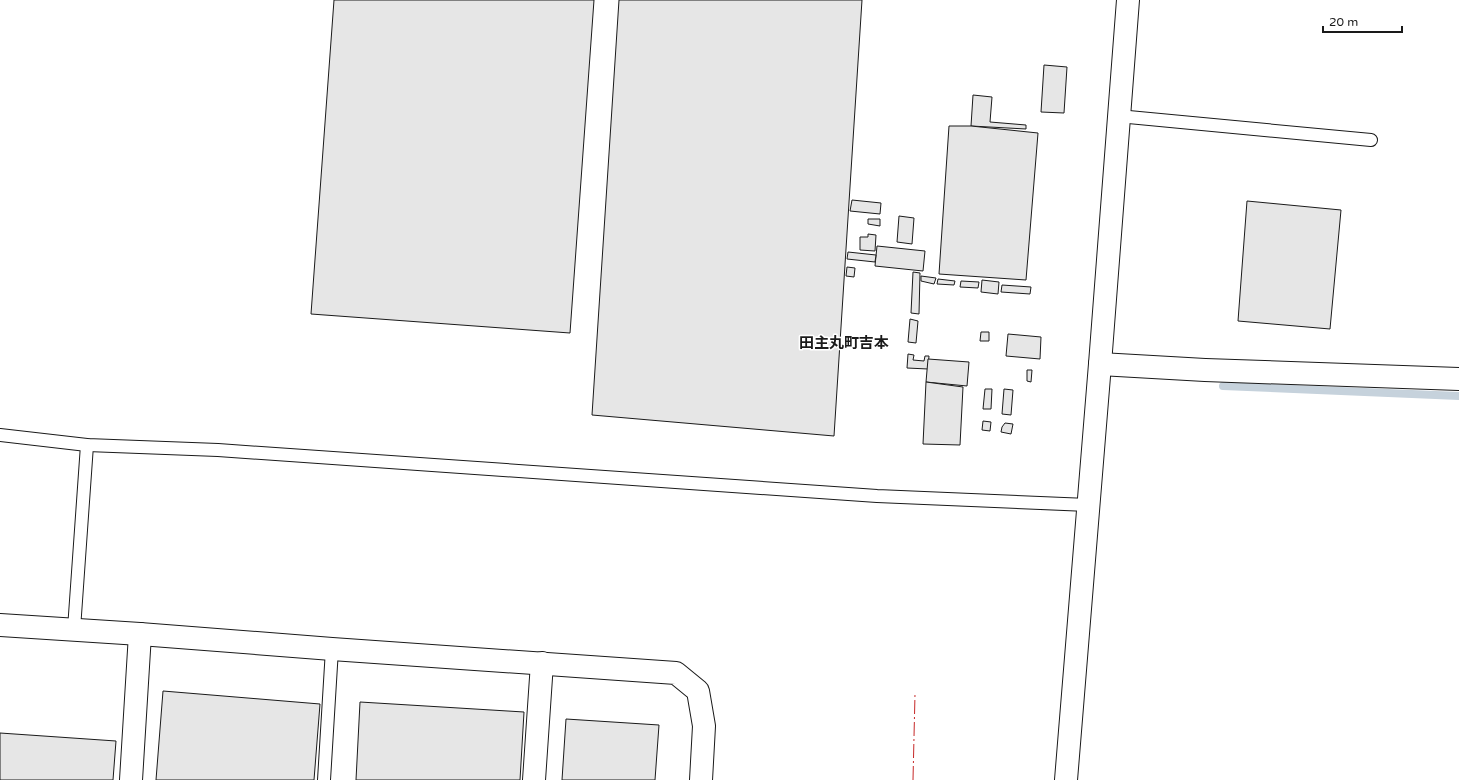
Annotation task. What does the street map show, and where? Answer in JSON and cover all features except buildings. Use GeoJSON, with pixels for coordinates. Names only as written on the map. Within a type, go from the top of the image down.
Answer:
{"type":"FeatureCollection","features":[{"type":"Feature","properties":{"kind":"street"},"geometry":{"type":"LineString","coordinates":[[1066,780],[1128,0]]}},
{"type":"Feature","properties":{"kind":"street"},"geometry":{"type":"LineString","coordinates":[[1100,364],[1205,370],[1459,379]]}},
{"type":"Feature","properties":{"kind":"street"},"geometry":{"type":"LineString","coordinates":[[0,625],[74,629],[676,673],[698,691],[704,726],[701,780]]}},
{"type":"Feature","properties":{"kind":"street"},"geometry":{"type":"LineString","coordinates":[[131,780],[140,634]]}},
{"type":"Feature","properties":{"kind":"street"},"geometry":{"type":"LineString","coordinates":[[534,780],[542,664]]}},
{"type":"Feature","properties":{"kind":"lane"},"geometry":{"type":"LineString","coordinates":[[1118,116],[1371,140]]}},
{"type":"Feature","properties":{"kind":"lane"},"geometry":{"type":"LineString","coordinates":[[0,435],[87,445],[218,450],[877,496],[1088,505]]}},
{"type":"Feature","properties":{"kind":"lane"},"geometry":{"type":"LineString","coordinates":[[74,629],[87,445]]}},
{"type":"Feature","properties":{"kind":"lane"},"geometry":{"type":"LineString","coordinates":[[324,780],[332,649]]}},
{"type":"Feature","properties":{"kind":"waterway"},"geometry":{"type":"LineString","coordinates":[[1223,386],[1459,396]]}},
{"type":"Feature","properties":{"kind":"power"},"geometry":{"type":"LineString","coordinates":[[913,780],[915,694]]}},
{"type":"Feature","properties":{"kind":"district","name":"田主丸町吉本"},"geometry":{"type":"Point","coordinates":[844,343]}}]}
